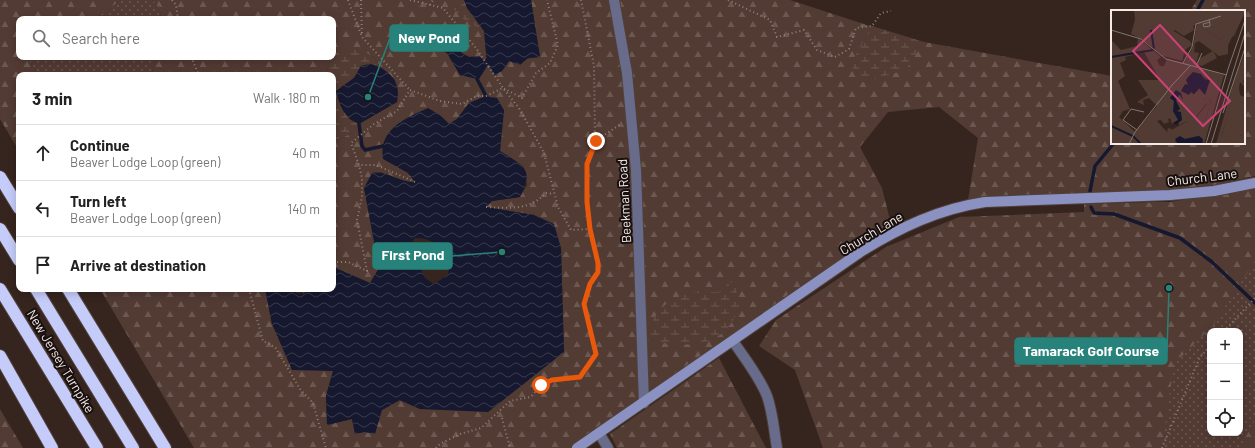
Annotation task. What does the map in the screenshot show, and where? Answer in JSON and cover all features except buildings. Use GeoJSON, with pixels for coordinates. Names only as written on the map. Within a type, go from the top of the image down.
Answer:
{"type":"FeatureCollection","features":[{"type":"Feature","properties":{"kind":"highway"},"geometry":{"type":"LineString","coordinates":[[0,177],[16,203]]}},
{"type":"Feature","properties":{"kind":"highway"},"geometry":{"type":"LineString","coordinates":[[0,229],[16,255]]}},
{"type":"Feature","properties":{"kind":"highway","name":"New Jersey Turnpike"},"geometry":{"type":"LineString","coordinates":[[0,288],[97,448]]}},
{"type":"Feature","properties":{"kind":"highway","name":"New Jersey Turnpike"},"geometry":{"type":"LineString","coordinates":[[38,292],[133,448]]}},
{"type":"Feature","properties":{"kind":"highway"},"geometry":{"type":"LineString","coordinates":[[70,292],[165,448]]}},
{"type":"Feature","properties":{"kind":"highway"},"geometry":{"type":"LineString","coordinates":[[0,356],[52,448]]}},
{"type":"Feature","properties":{"kind":"street","name":"Beekman Road"},"geometry":{"type":"LineString","coordinates":[[614,0],[627,73],[636,170],[644,403]]}},
{"type":"Feature","properties":{"kind":"street","name":"Church Lane"},"geometry":{"type":"LineString","coordinates":[[577,448],[862,251],[893,232],[935,214],[963,205],[1010,201],[1170,195],[1214,191],[1255,183]]}},
{"type":"Feature","properties":{"kind":"street"},"geometry":{"type":"LineString","coordinates":[[733,341],[758,378],[766,396],[771,411],[777,448]]}},
{"type":"Feature","properties":{"kind":"street"},"geometry":{"type":"LineString","coordinates":[[599,433],[608,448]]}},
{"type":"Feature","properties":{"kind":"path"},"geometry":{"type":"LineString","coordinates":[[172,0],[176,5],[178,16]]}},
{"type":"Feature","properties":{"kind":"path"},"geometry":{"type":"LineString","coordinates":[[348,0],[362,37],[410,90],[440,102],[462,104],[477,96],[486,96],[503,88]]}},
{"type":"Feature","properties":{"kind":"path"},"geometry":{"type":"LineString","coordinates":[[361,0],[362,37]]}},
{"type":"Feature","properties":{"kind":"path"},"geometry":{"type":"LineString","coordinates":[[410,0],[442,8],[487,63],[503,88],[519,108],[544,153],[553,194],[558,207],[571,230],[590,229]]}},
{"type":"Feature","properties":{"kind":"path"},"geometry":{"type":"LineString","coordinates":[[430,5],[432,0]]}},
{"type":"Feature","properties":{"kind":"path"},"geometry":{"type":"LineString","coordinates":[[503,88],[522,98],[536,73],[550,63],[558,45],[547,0]]}},
{"type":"Feature","properties":{"kind":"path"},"geometry":{"type":"LineString","coordinates":[[436,448],[440,444],[460,434],[481,428],[510,401],[531,398],[541,385],[552,380],[580,377],[596,354],[584,304],[590,284],[598,272],[598,263],[590,229],[587,202],[587,164],[596,141],[594,66],[581,0]]}},
{"type":"Feature","properties":{"kind":"path"},"geometry":{"type":"LineString","coordinates":[[728,0],[770,20],[777,37],[804,30],[817,50],[834,57],[850,49],[856,28],[872,26],[881,13],[891,11]]}},
{"type":"Feature","properties":{"kind":"path"},"geometry":{"type":"LineString","coordinates":[[192,60],[198,72]]}},
{"type":"Feature","properties":{"kind":"path"},"geometry":{"type":"LineString","coordinates":[[336,262],[348,262],[367,271],[357,220],[362,197],[362,178],[351,143],[374,124],[397,110],[410,90]]}},
{"type":"Feature","properties":{"kind":"path"},"geometry":{"type":"LineString","coordinates":[[596,141],[623,123]]}},
{"type":"Feature","properties":{"kind":"path"},"geometry":{"type":"LineString","coordinates":[[359,165],[376,165],[415,182]]}},
{"type":"Feature","properties":{"kind":"path"},"geometry":{"type":"LineString","coordinates":[[486,207],[515,208],[537,202],[546,193],[553,194]]}},
{"type":"Feature","properties":{"kind":"path"},"geometry":{"type":"LineString","coordinates":[[250,292],[263,341],[275,347],[300,389],[313,403],[322,441],[326,448]]}},
{"type":"Feature","properties":{"kind":"path"},"geometry":{"type":"LineString","coordinates":[[1227,328],[1255,298]]}},
{"type":"Feature","properties":{"kind":"path"},"geometry":{"type":"LineString","coordinates":[[1162,448],[1200,357],[1207,350]]}},
{"type":"Feature","properties":{"kind":"path"},"geometry":{"type":"LineString","coordinates":[[502,418],[510,448]]}},
{"type":"Feature","properties":{"kind":"green space"},"geometry":{"type":"Polygon","coordinates":[[[0,0],[121,0],[98,16],[16,16],[16,60],[30,60],[29,61],[36,72],[16,72],[16,146],[0,119],[0,0]]]}},
{"type":"Feature","properties":{"kind":"green space"},"geometry":{"type":"Polygon","coordinates":[[[121,0],[152,0],[162,9],[161,16],[98,16],[121,0]]]}},
{"type":"Feature","properties":{"kind":"green space"},"geometry":{"type":"Polygon","coordinates":[[[152,0],[464,0],[467,8],[484,31],[487,63],[502,71],[509,61],[540,57],[531,0],[790,0],[913,40],[1111,76],[1111,144],[1245,144],[1245,10],[1191,10],[1197,0],[1255,0],[1255,176],[1214,185],[1177,189],[968,200],[978,138],[939,107],[888,112],[860,147],[882,188],[893,232],[577,448],[194,448],[102,292],[266,292],[272,324],[333,371],[326,396],[327,425],[352,419],[355,434],[364,432],[382,410],[399,400],[420,409],[564,352],[561,248],[534,215],[486,207],[492,201],[520,197],[527,185],[523,166],[500,151],[504,110],[469,103],[457,119],[449,124],[440,115],[408,173],[415,182],[404,182],[380,172],[364,188],[379,268],[370,283],[336,268],[336,141],[352,133],[358,137],[359,124],[397,102],[395,80],[372,56],[337,49],[336,51],[336,16],[161,16],[162,9],[152,0]],[[415,30],[447,53],[460,75],[479,56],[469,57],[461,52],[458,40],[415,30]]]}},
{"type":"Feature","properties":{"kind":"green space"},"geometry":{"type":"Polygon","coordinates":[[[447,0],[464,0],[467,8],[484,31],[460,17],[447,0]]]}},
{"type":"Feature","properties":{"kind":"green space"},"geometry":{"type":"Polygon","coordinates":[[[872,26],[924,42],[906,70],[860,83],[851,63],[872,26]]]}},
{"type":"Feature","properties":{"kind":"green space"},"geometry":{"type":"Polygon","coordinates":[[[357,47],[372,56],[381,67],[370,64],[361,66],[354,78],[336,91],[336,72],[326,72],[332,60],[336,60],[337,49],[357,47]]]}},
{"type":"Feature","properties":{"kind":"green space"},"geometry":{"type":"Polygon","coordinates":[[[154,60],[152,72],[36,72],[29,61],[154,60]]]}},
{"type":"Feature","properties":{"kind":"green space"},"geometry":{"type":"Polygon","coordinates":[[[154,60],[332,60],[326,72],[152,72],[154,60]]]}},
{"type":"Feature","properties":{"kind":"green space"},"geometry":{"type":"Polygon","coordinates":[[[336,91],[349,119],[359,124],[358,137],[352,133],[336,141],[336,91]]]}},
{"type":"Feature","properties":{"kind":"green space"},"geometry":{"type":"Polygon","coordinates":[[[1255,188],[1255,448],[1084,448],[1084,204],[1171,202],[1255,188]]]}},
{"type":"Feature","properties":{"kind":"green space"},"geometry":{"type":"Polygon","coordinates":[[[1255,188],[1255,261],[1213,325],[1210,328],[1207,328],[1207,331],[1174,364],[1162,448],[823,448],[795,370],[759,346],[776,320],[886,247],[959,217],[1084,212],[1084,204],[1171,202],[1255,188]]]}},
{"type":"Feature","properties":{"kind":"green space"},"geometry":{"type":"Polygon","coordinates":[[[728,281],[735,284],[740,307],[731,324],[721,334],[712,340],[702,343],[669,344],[647,341],[648,333],[654,319],[669,302],[683,295],[692,293],[723,292],[728,281]]]}},
{"type":"Feature","properties":{"kind":"green space"},"geometry":{"type":"Polygon","coordinates":[[[719,358],[766,448],[617,448],[610,434],[719,358]]]}},
{"type":"Feature","properties":{"kind":"green space"},"geometry":{"type":"Polygon","coordinates":[[[0,409],[23,448],[0,448],[0,409]]]}},
{"type":"Feature","properties":{"kind":"green space"},"geometry":{"type":"Polygon","coordinates":[[[1255,420],[1255,448],[1241,448],[1242,444],[1255,420]]]}},
{"type":"Feature","properties":{"kind":"water"},"geometry":{"type":"Polygon","coordinates":[[[464,0],[531,0],[540,57],[528,58],[520,65],[509,61],[502,71],[495,75],[487,63],[484,31],[467,8],[464,0]]]}},
{"type":"Feature","properties":{"kind":"water"},"geometry":{"type":"Polygon","coordinates":[[[415,30],[441,37],[449,34],[458,40],[461,53],[469,57],[479,56],[487,63],[477,79],[460,75],[447,53],[406,38],[415,30]]]}},
{"type":"Feature","properties":{"kind":"water"},"geometry":{"type":"Polygon","coordinates":[[[370,64],[383,69],[392,77],[398,88],[397,102],[359,124],[346,115],[343,111],[336,91],[354,78],[361,66],[370,64]]]}},
{"type":"Feature","properties":{"kind":"water"},"geometry":{"type":"Polygon","coordinates":[[[486,96],[497,98],[504,110],[500,151],[520,164],[526,174],[526,180],[520,197],[492,201],[486,207],[534,215],[554,224],[561,248],[564,352],[488,412],[420,409],[400,400],[382,410],[375,434],[364,432],[355,434],[352,419],[327,425],[326,396],[333,371],[292,370],[272,324],[266,292],[296,292],[297,294],[304,292],[336,292],[336,268],[370,283],[379,268],[364,188],[372,173],[383,173],[404,181],[415,182],[408,173],[383,159],[385,140],[389,132],[395,126],[411,116],[428,108],[440,115],[449,124],[457,119],[469,103],[486,96]],[[415,238],[410,245],[425,278],[434,284],[448,275],[449,263],[445,251],[441,247],[426,239],[415,238]]]}},
{"type":"Feature","properties":{"kind":"waterway"},"geometry":{"type":"LineString","coordinates":[[1198,10],[1203,0]]}},
{"type":"Feature","properties":{"kind":"waterway"},"geometry":{"type":"LineString","coordinates":[[486,96],[477,79],[487,63],[487,60]]}},
{"type":"Feature","properties":{"kind":"waterway"},"geometry":{"type":"LineString","coordinates":[[359,124],[362,146],[365,150],[383,146]]}},
{"type":"Feature","properties":{"kind":"waterway"},"geometry":{"type":"LineString","coordinates":[[1090,191],[1095,166],[1113,144]]}},
{"type":"Feature","properties":{"kind":"waterway"},"geometry":{"type":"LineString","coordinates":[[1091,207],[1094,213],[1114,214],[1180,238],[1212,262],[1255,303]]}},
{"type":"Feature","properties":{"kind":"place","name":"New Pond"},"geometry":{"type":"Point","coordinates":[368,97]}},
{"type":"Feature","properties":{"kind":"place","name":"First Pond"},"geometry":{"type":"Point","coordinates":[502,252]}},
{"type":"Feature","properties":{"kind":"place","name":"Tamarack Golf Course"},"geometry":{"type":"Point","coordinates":[1169,288]}},
{"type":"Feature","properties":{"kind":"route"},"geometry":{"type":"LineString","coordinates":[[541,385],[552,380],[580,377],[596,354],[584,304],[590,284],[598,272],[598,263],[593,248],[587,202],[587,164],[596,141]]}}]}
